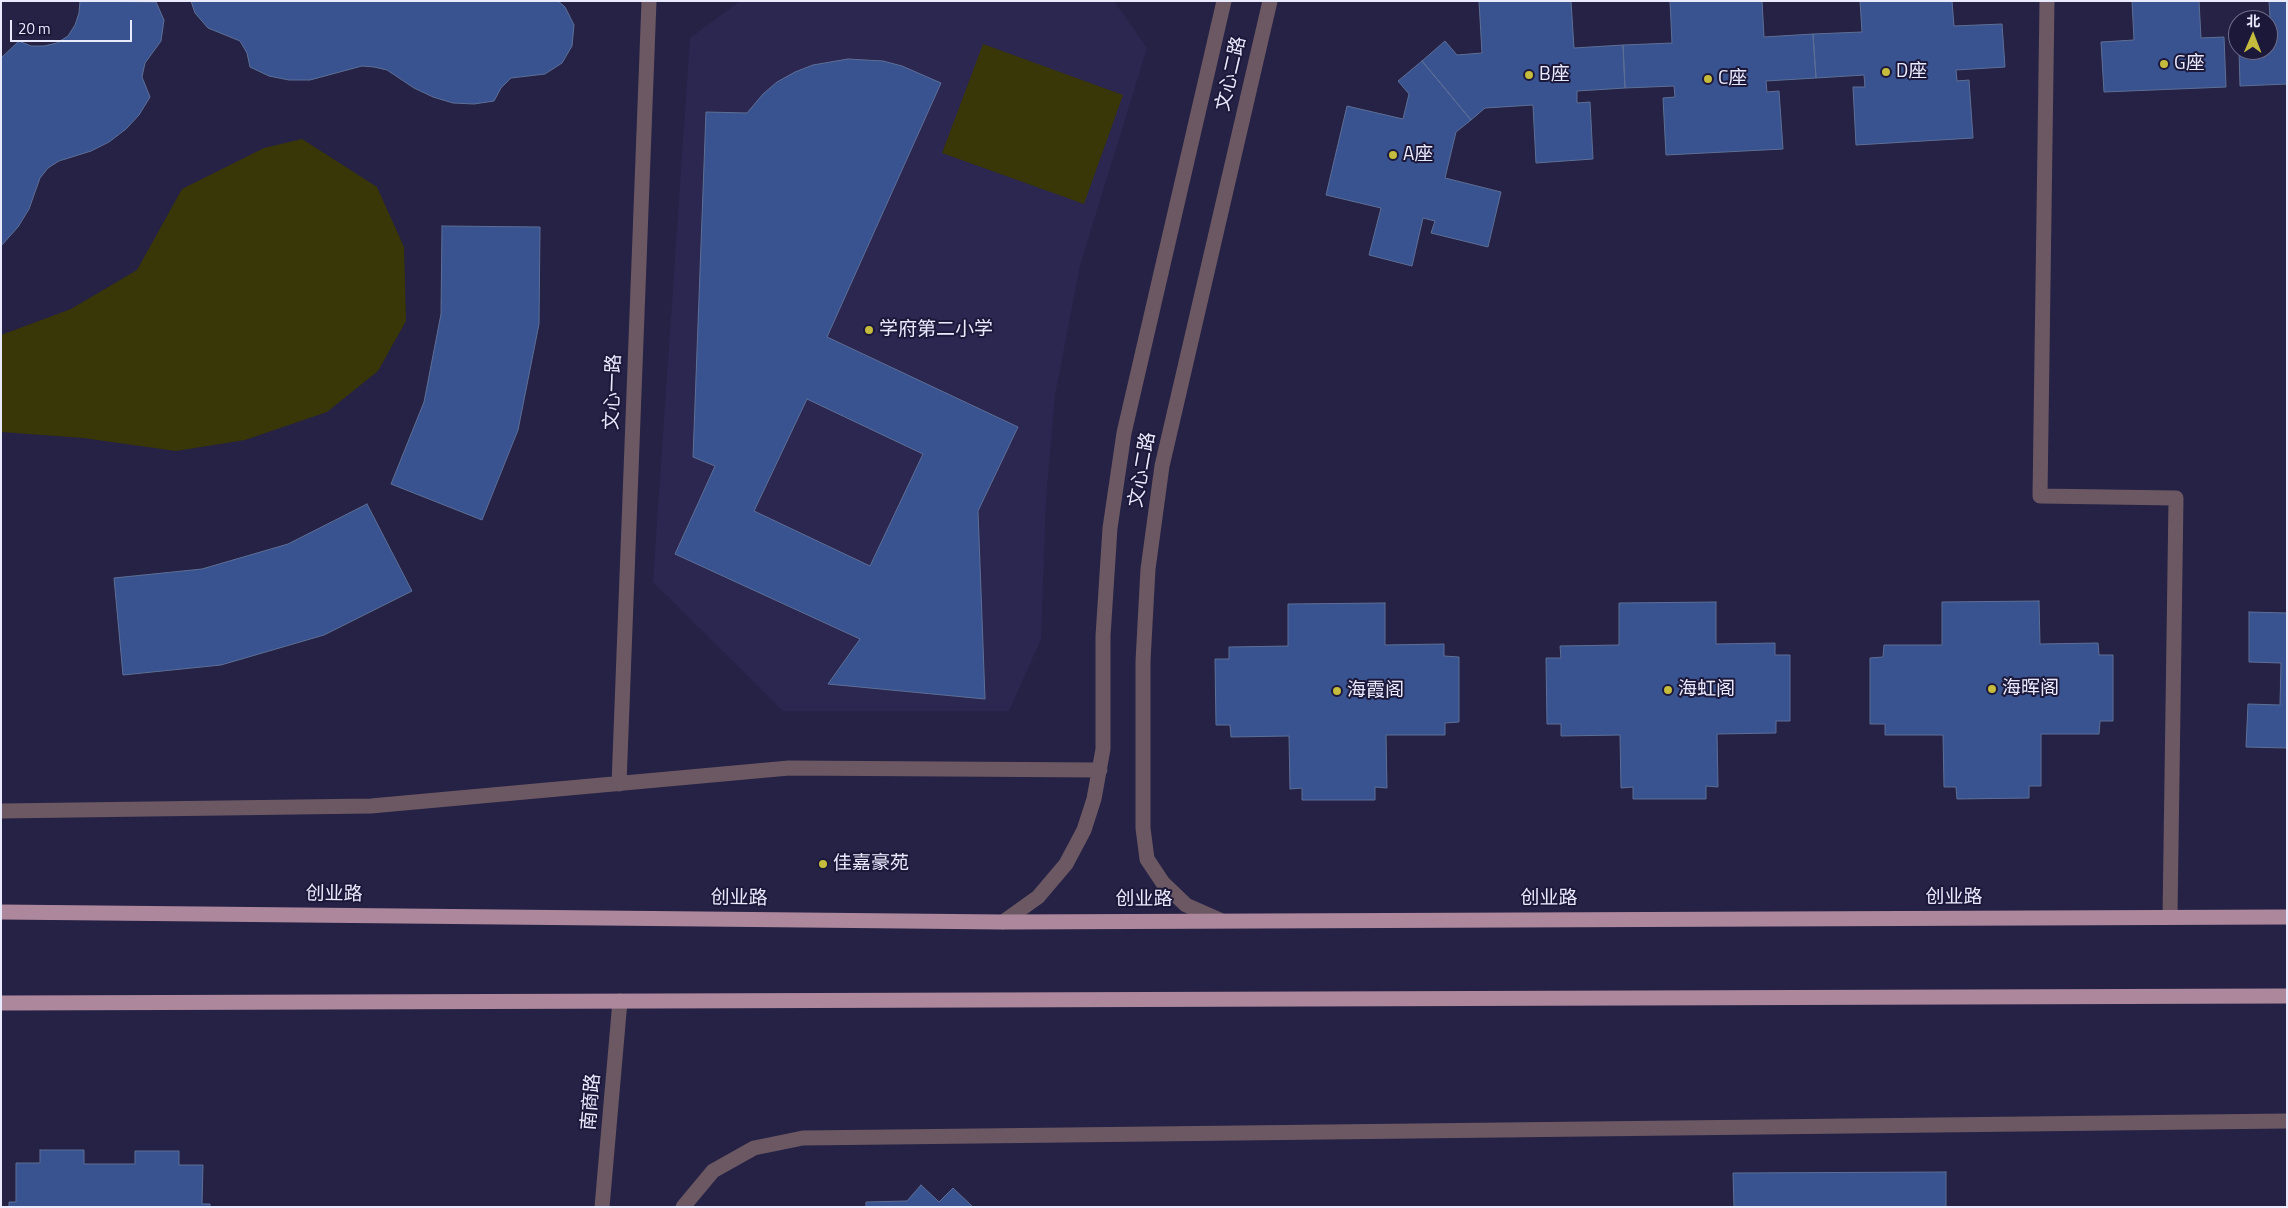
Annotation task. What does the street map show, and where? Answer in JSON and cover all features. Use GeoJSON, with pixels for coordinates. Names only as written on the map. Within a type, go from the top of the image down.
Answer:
{"type":"FeatureCollection","features":[{"type":"Feature","properties":{"kind":"main road","name":"创业路"},"geometry":{"type":"LineString","coordinates":[[1,912],[1003,922],[2287,916]]}},
{"type":"Feature","properties":{"kind":"main road"},"geometry":{"type":"LineString","coordinates":[[1,1004],[2287,996]]}},
{"type":"Feature","properties":{"kind":"street","name":"文心一路"},"geometry":{"type":"LineString","coordinates":[[619,784],[649,1]]}},
{"type":"Feature","properties":{"kind":"street","name":"文心二路"},"geometry":{"type":"LineString","coordinates":[[1003,922],[1038,897],[1066,864],[1084,830],[1094,799],[1103,749],[1103,636],[1110,528],[1124,433],[1224,1]]}},
{"type":"Feature","properties":{"kind":"street","name":"文心二路"},"geometry":{"type":"LineString","coordinates":[[1220,920],[1186,905],[1163,883],[1147,859],[1143,818],[1143,661],[1148,569],[1162,466],[1270,1]]}},
{"type":"Feature","properties":{"kind":"street"},"geometry":{"type":"LineString","coordinates":[[2047,1],[2040,496],[2176,498],[2170,917]]}},
{"type":"Feature","properties":{"kind":"street"},"geometry":{"type":"LineString","coordinates":[[1,811],[371,806],[789,768],[1100,770]]}},
{"type":"Feature","properties":{"kind":"street","name":"南商路"},"geometry":{"type":"LineString","coordinates":[[602,1207],[620,1001]]}},
{"type":"Feature","properties":{"kind":"street"},"geometry":{"type":"LineString","coordinates":[[683,1207],[713,1172],[754,1148],[803,1138],[2287,1121]]}},
{"type":"Feature","properties":{"kind":"shaded area","name":"学府第二小学"},"geometry":{"type":"Polygon","coordinates":[[[740,1],[1114,1],[1147,48],[1080,265],[1055,396],[1046,498],[1041,639],[1009,711],[783,711],[653,582],[690,38],[740,1]]]}},
{"type":"Feature","properties":{"kind":"shaded area"},"geometry":{"type":"Polygon","coordinates":[[[983,44],[1123,95],[1084,204],[942,153],[983,44]]]}},
{"type":"Feature","properties":{"kind":"shaded area"},"geometry":{"type":"Polygon","coordinates":[[[302,139],[377,187],[404,247],[406,321],[378,371],[327,412],[245,440],[176,451],[83,438],[2,432],[1,335],[71,309],[137,270],[182,189],[264,148],[302,139]]]}},
{"type":"Feature","properties":{"kind":"building"},"geometry":{"type":"Polygon","coordinates":[[[80,1],[156,2],[164,20],[161,41],[145,63],[142,77],[150,97],[139,115],[126,129],[109,142],[91,151],[59,161],[48,168],[40,178],[29,209],[18,227],[1,246],[1,58],[19,41],[31,46],[44,46],[57,43],[68,36],[75,25],[80,1]]]}},
{"type":"Feature","properties":{"kind":"building"},"geometry":{"type":"Polygon","coordinates":[[[191,1],[558,1],[565,7],[574,25],[572,46],[562,63],[545,74],[511,78],[501,88],[494,101],[474,104],[453,103],[433,97],[414,88],[387,70],[374,67],[362,66],[310,80],[289,80],[269,76],[250,67],[247,53],[240,41],[208,28],[195,13],[191,1]]]}},
{"type":"Feature","properties":{"kind":"building","name":"B座"},"geometry":{"type":"Polygon","coordinates":[[[1479,1],[1571,1],[1574,48],[1623,45],[1625,88],[1577,91],[1577,103],[1590,102],[1593,159],[1536,163],[1533,105],[1485,108],[1471,120],[1422,61],[1445,41],[1457,55],[1482,53],[1479,1]]]}},
{"type":"Feature","properties":{"kind":"building","name":"C座"},"geometry":{"type":"Polygon","coordinates":[[[1670,1],[1762,1],[1764,37],[1813,34],[1816,78],[1766,81],[1767,92],[1779,91],[1783,149],[1666,155],[1663,98],[1675,97],[1674,86],[1625,88],[1623,45],[1672,43],[1670,1]]]}},
{"type":"Feature","properties":{"kind":"building","name":"D座"},"geometry":{"type":"Polygon","coordinates":[[[1860,1],[1952,1],[1954,26],[2002,24],[2005,67],[1956,70],[1957,81],[1969,80],[1973,138],[1856,145],[1853,87],[1865,87],[1864,75],[1816,78],[1813,34],[1862,32],[1860,1]]]}},
{"type":"Feature","properties":{"kind":"building","name":"G座"},"geometry":{"type":"Polygon","coordinates":[[[2132,1],[2199,1],[2201,38],[2224,37],[2226,87],[2104,92],[2101,42],[2134,40],[2132,1]]]}},
{"type":"Feature","properties":{"kind":"building"},"geometry":{"type":"Polygon","coordinates":[[[2269,1],[2287,1],[2287,84],[2240,86],[2239,60],[2278,60],[2278,10],[2270,10],[2269,1]]]}},
{"type":"Feature","properties":{"kind":"building"},"geometry":{"type":"Polygon","coordinates":[[[848,59],[883,61],[902,66],[941,83],[827,337],[1018,427],[978,511],[985,699],[828,684],[860,639],[675,554],[715,466],[693,457],[706,112],[747,113],[763,94],[777,82],[813,65],[848,59]],[[807,399],[754,511],[870,566],[923,454],[807,399]]]}},
{"type":"Feature","properties":{"kind":"building","name":"A座"},"geometry":{"type":"Polygon","coordinates":[[[1422,61],[1471,120],[1456,132],[1445,178],[1501,192],[1488,247],[1431,233],[1435,221],[1423,218],[1412,266],[1369,255],[1381,208],[1326,195],[1347,106],[1403,119],[1409,94],[1398,81],[1422,61]]]}},
{"type":"Feature","properties":{"kind":"building"},"geometry":{"type":"Polygon","coordinates":[[[442,226],[540,227],[539,324],[518,430],[482,520],[391,484],[424,402],[441,314],[442,226]]]}},
{"type":"Feature","properties":{"kind":"building"},"geometry":{"type":"Polygon","coordinates":[[[367,504],[412,591],[324,635],[221,665],[123,675],[114,578],[202,569],[288,544],[367,504]]]}},
{"type":"Feature","properties":{"kind":"building","name":"海晖阁"},"geometry":{"type":"Polygon","coordinates":[[[2039,601],[2040,644],[2098,643],[2099,655],[2113,655],[2113,721],[2100,721],[2099,734],[2041,734],[2041,786],[2029,786],[2029,798],[1957,799],[1956,787],[1944,787],[1943,735],[1885,735],[1885,724],[1870,724],[1870,658],[1883,657],[1884,645],[1942,645],[1942,602],[2039,601]]]}},
{"type":"Feature","properties":{"kind":"building","name":"海虹阁"},"geometry":{"type":"Polygon","coordinates":[[[1716,602],[1716,644],[1775,643],[1775,655],[1790,655],[1790,721],[1776,721],[1776,733],[1717,734],[1718,787],[1706,786],[1706,799],[1633,799],[1633,787],[1621,788],[1620,735],[1561,736],[1561,724],[1547,724],[1546,658],[1561,658],[1560,646],[1619,645],[1619,603],[1716,602]]]}},
{"type":"Feature","properties":{"kind":"building","name":"海霞阁"},"geometry":{"type":"Polygon","coordinates":[[[1385,603],[1385,645],[1444,644],[1444,656],[1459,657],[1459,722],[1445,723],[1445,735],[1386,735],[1387,788],[1375,787],[1375,800],[1302,800],[1302,788],[1290,789],[1289,736],[1231,737],[1230,725],[1216,725],[1215,659],[1229,659],[1229,647],[1288,646],[1288,604],[1385,603]]]}},
{"type":"Feature","properties":{"kind":"building"},"geometry":{"type":"Polygon","coordinates":[[[2249,612],[2287,613],[2287,748],[2246,747],[2248,704],[2280,705],[2281,663],[2249,662],[2249,612]]]}},
{"type":"Feature","properties":{"kind":"building"},"geometry":{"type":"Polygon","coordinates":[[[40,1150],[84,1150],[84,1164],[135,1164],[135,1151],[179,1151],[179,1165],[203,1165],[202,1204],[210,1204],[210,1207],[9,1207],[9,1202],[16,1202],[16,1163],[40,1163],[40,1150]]]}},
{"type":"Feature","properties":{"kind":"building"},"geometry":{"type":"Polygon","coordinates":[[[1946,1172],[1946,1207],[1734,1207],[1733,1173],[1946,1172]]]}},
{"type":"Feature","properties":{"kind":"building"},"geometry":{"type":"Polygon","coordinates":[[[921,1185],[939,1202],[953,1188],[973,1207],[866,1207],[866,1202],[907,1201],[921,1185]]]}},
{"type":"Feature","properties":{"kind":"place","name":"G座"},"geometry":{"type":"Point","coordinates":[2164,64]}},
{"type":"Feature","properties":{"kind":"place","name":"D座"},"geometry":{"type":"Point","coordinates":[1886,72]}},
{"type":"Feature","properties":{"kind":"place","name":"B座"},"geometry":{"type":"Point","coordinates":[1529,75]}},
{"type":"Feature","properties":{"kind":"place","name":"C座"},"geometry":{"type":"Point","coordinates":[1708,79]}},
{"type":"Feature","properties":{"kind":"place","name":"A座"},"geometry":{"type":"Point","coordinates":[1393,155]}},
{"type":"Feature","properties":{"kind":"place","name":"学府第二小学"},"geometry":{"type":"Point","coordinates":[869,330]}},
{"type":"Feature","properties":{"kind":"place","name":"海晖阁"},"geometry":{"type":"Point","coordinates":[1992,689]}},
{"type":"Feature","properties":{"kind":"place","name":"海虹阁"},"geometry":{"type":"Point","coordinates":[1668,690]}},
{"type":"Feature","properties":{"kind":"place","name":"海霞阁"},"geometry":{"type":"Point","coordinates":[1337,691]}},
{"type":"Feature","properties":{"kind":"place","name":"佳嘉豪苑"},"geometry":{"type":"Point","coordinates":[823,864]}}]}
